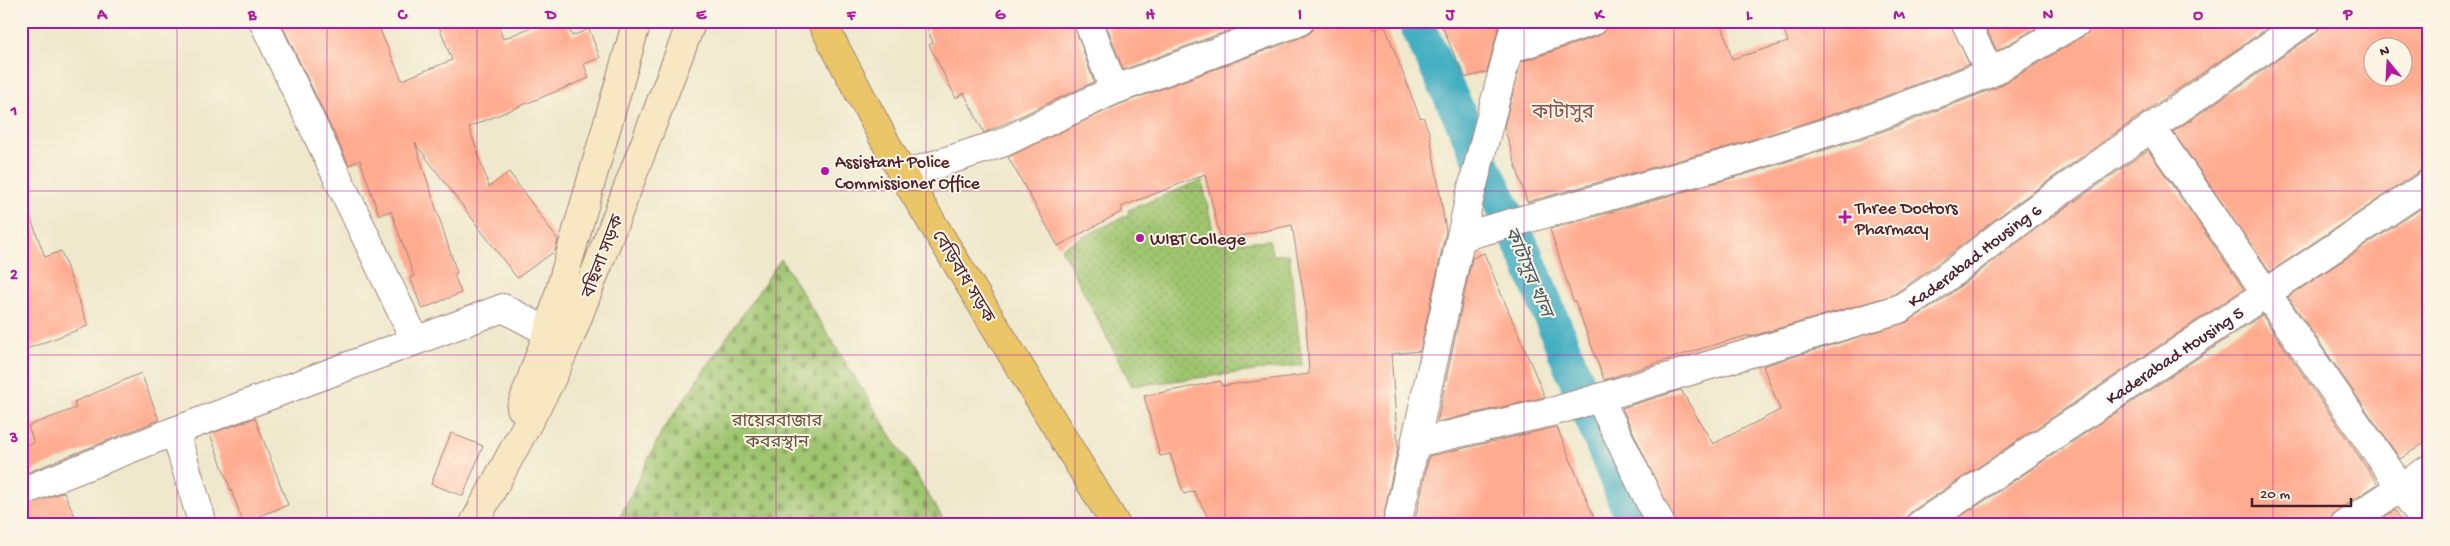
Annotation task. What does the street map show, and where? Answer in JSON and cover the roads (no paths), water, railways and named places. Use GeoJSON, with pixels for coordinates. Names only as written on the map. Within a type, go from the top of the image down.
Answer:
{"type":"FeatureCollection","features":[{"type":"Feature","properties":{"kind":"highway","name":"বেড়িবাধ সড়ক"},"geometry":{"type":"LineString","coordinates":[[822,21],[903,175],[1116,525]]}},
{"type":"Feature","properties":{"kind":"main road","name":"বছিলা সড়ক"},"geometry":{"type":"LineString","coordinates":[[494,482],[548,332],[637,21]]}},
{"type":"Feature","properties":{"kind":"main road","name":"বছিলা সড়ক"},"geometry":{"type":"LineString","coordinates":[[473,525],[494,482],[551,380],[571,335],[692,21]]}},
{"type":"Feature","properties":{"kind":"street"},"geometry":{"type":"LineString","coordinates":[[262,21],[415,340]]}},
{"type":"Feature","properties":{"kind":"street"},"geometry":{"type":"LineString","coordinates":[[1088,21],[1114,90]]}},
{"type":"Feature","properties":{"kind":"street"},"geometry":{"type":"LineString","coordinates":[[1397,525],[1469,200],[1516,21]]}},
{"type":"Feature","properties":{"kind":"street"},"geometry":{"type":"LineString","coordinates":[[1510,49],[1593,21]]}},
{"type":"Feature","properties":{"kind":"street"},"geometry":{"type":"LineString","coordinates":[[1965,21],[1990,73]]}},
{"type":"Feature","properties":{"kind":"street"},"geometry":{"type":"LineString","coordinates":[[1461,237],[1739,160],[1870,119],[1990,73],[2079,21]]}},
{"type":"Feature","properties":{"kind":"street","name":"Kaderabad Housing 6"},"geometry":{"type":"LineString","coordinates":[[1415,443],[1555,412],[1900,309],[1931,290],[1994,238],[2306,21]]}},
{"type":"Feature","properties":{"kind":"street"},"geometry":{"type":"LineString","coordinates":[[903,175],[1002,144],[1114,90],[1285,24]]}},
{"type":"Feature","properties":{"kind":"street"},"geometry":{"type":"LineString","coordinates":[[2151,127],[2427,525]]}},
{"type":"Feature","properties":{"kind":"street","name":"Kaderabad Housing 5"},"geometry":{"type":"LineString","coordinates":[[1920,525],[2429,184]]}},
{"type":"Feature","properties":{"kind":"street"},"geometry":{"type":"LineString","coordinates":[[21,492],[175,431],[504,308],[548,332]]}},
{"type":"Feature","properties":{"kind":"street"},"geometry":{"type":"LineString","coordinates":[[1600,399],[1660,525]]}},
{"type":"Feature","properties":{"kind":"street"},"geometry":{"type":"LineString","coordinates":[[175,431],[203,525]]}},
{"type":"Feature","properties":{"kind":"street"},"geometry":{"type":"LineString","coordinates":[[2344,525],[2429,469]]}},
{"type":"Feature","properties":{"kind":"waterway","name":"কাটাসুর খাল"},"geometry":{"type":"LineString","coordinates":[[1415,21],[1527,258],[1635,525]]}},
{"type":"Feature","properties":{"kind":"place","name":"Assistant Police Commissioner Office"},"geometry":{"type":"Point","coordinates":[825,171]}},
{"type":"Feature","properties":{"kind":"place","name":"Three Doctors Pharmacy"},"geometry":{"type":"Point","coordinates":[1845,217]}},
{"type":"Feature","properties":{"kind":"place","name":"WIBT College"},"geometry":{"type":"Point","coordinates":[1140,238]}},
{"type":"Feature","properties":{"kind":"district","name":"কাটাসুর"},"geometry":{"type":"Point","coordinates":[1563,111]}},
{"type":"Feature","properties":{"kind":"park label","name":"রায়েরবাজার কবরস্থান"},"geometry":{"type":"Point","coordinates":[777,430]}}]}
